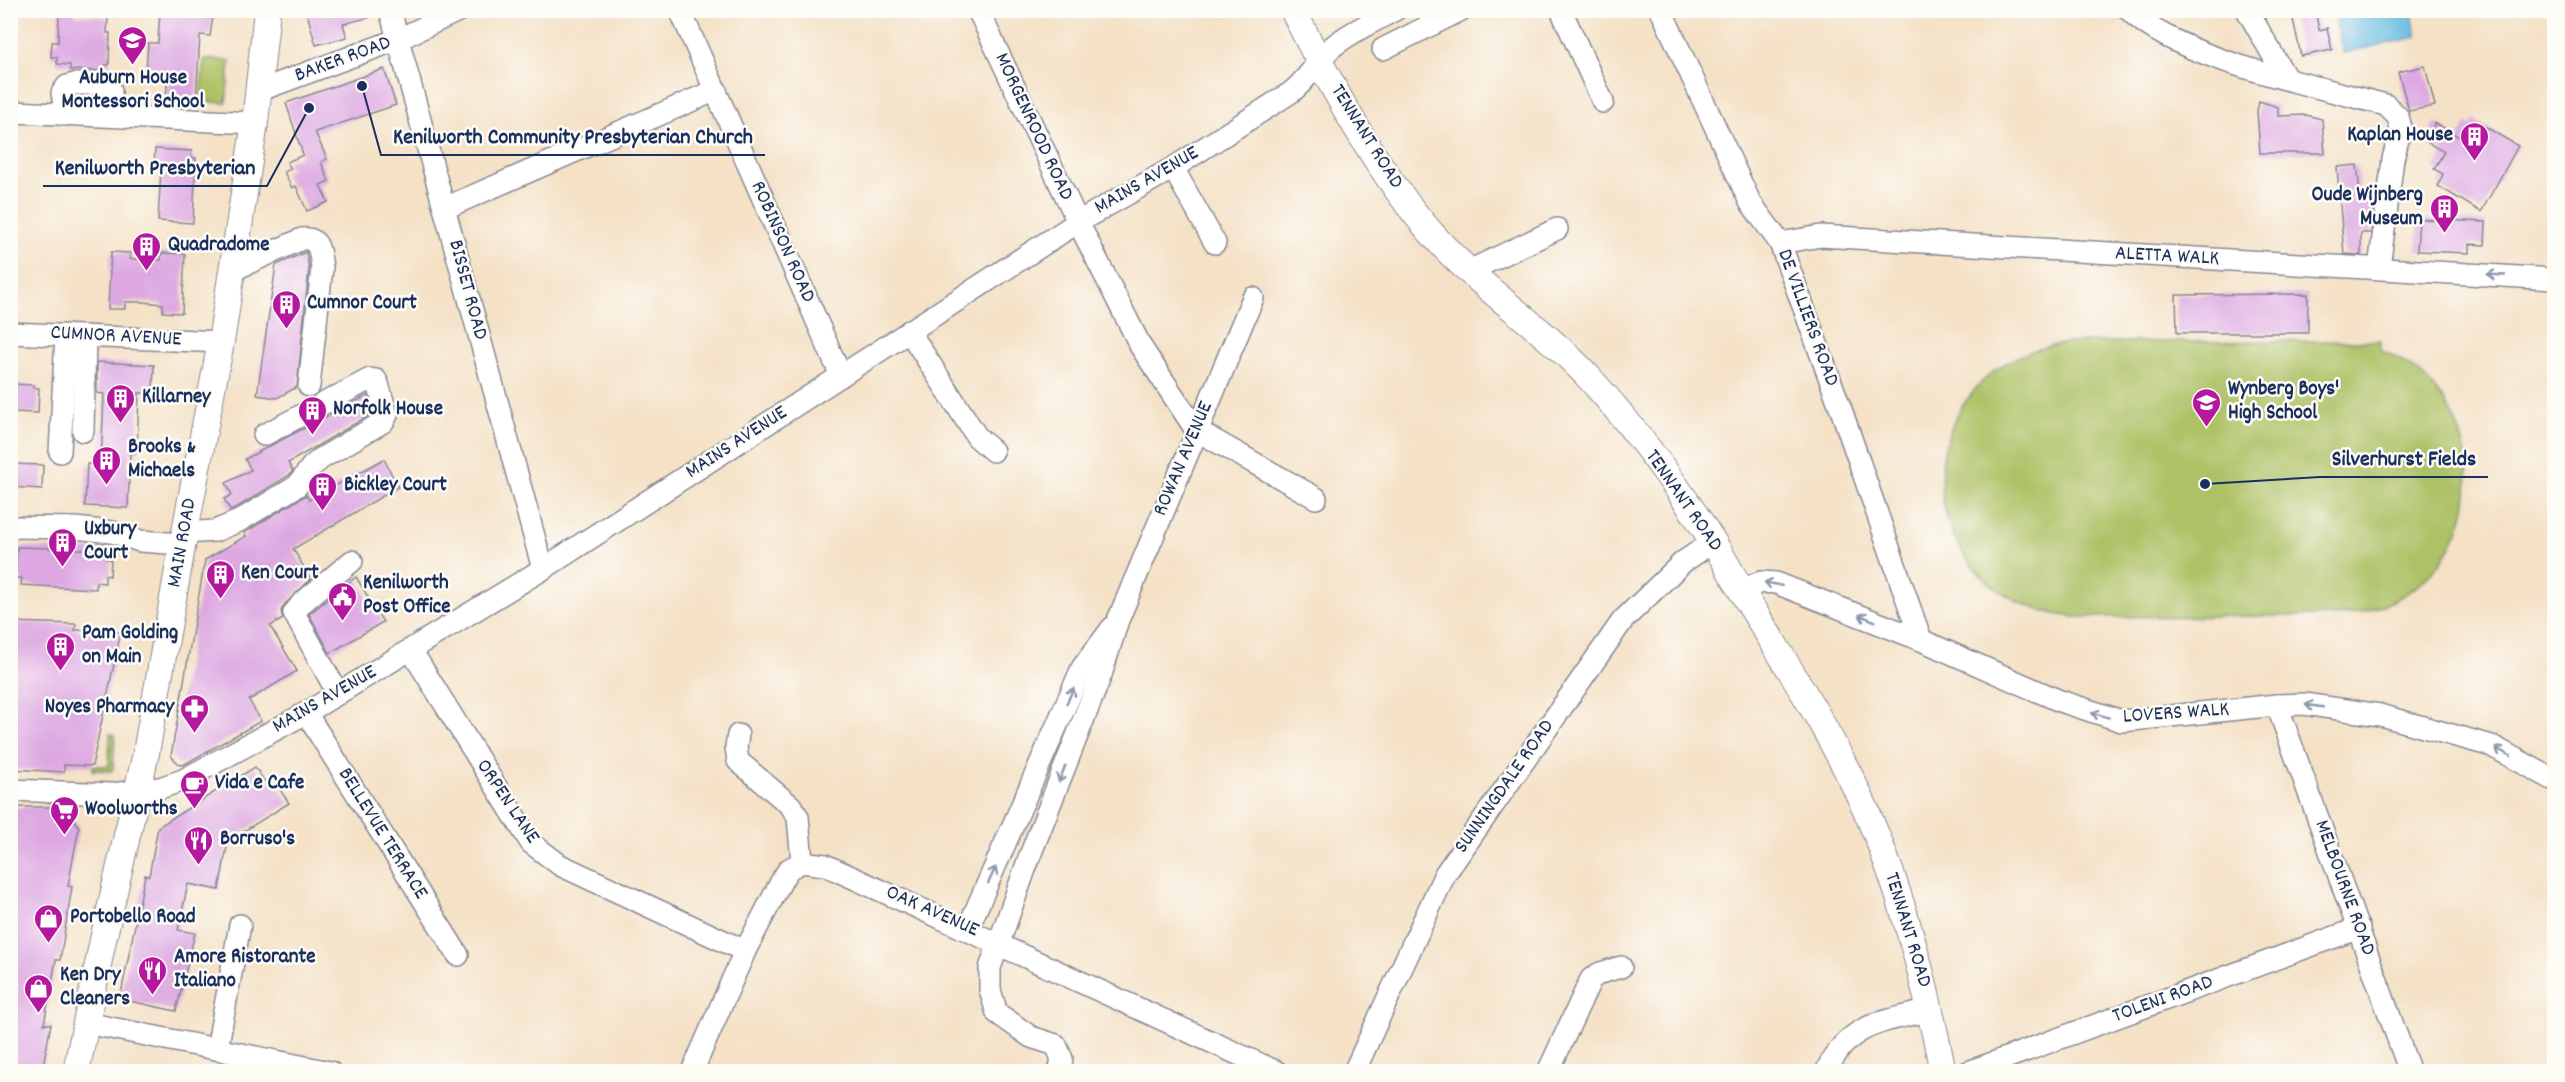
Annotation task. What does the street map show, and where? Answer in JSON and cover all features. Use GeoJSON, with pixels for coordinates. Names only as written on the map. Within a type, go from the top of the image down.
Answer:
{"type":"FeatureCollection","features":[{"type":"Feature","properties":{"kind":"main road","name":"MAIN ROAD"},"geometry":{"type":"LineString","coordinates":[[76,1071],[146,753],[183,539],[221,342],[255,123],[267,10]]}},
{"type":"Feature","properties":{"kind":"main road","name":"TENNANT ROAD"},"geometry":{"type":"LineString","coordinates":[[1293,10],[1319,61],[1362,135],[1416,214],[1452,255],[1565,353],[1594,384],[1670,477],[1713,542],[1840,759],[1866,810],[1901,901],[1931,1010],[1944,1071]]}},
{"type":"Feature","properties":{"kind":"street","name":"BISSET ROAD"},"geometry":{"type":"LineString","coordinates":[[390,10],[543,569]]}},
{"type":"Feature","properties":{"kind":"street","name":"BAKER ROAD"},"geometry":{"type":"LineString","coordinates":[[258,91],[399,39],[460,10]]}},
{"type":"Feature","properties":{"kind":"street","name":"ROBINSON ROAD"},"geometry":{"type":"LineString","coordinates":[[680,10],[841,376]]}},
{"type":"Feature","properties":{"kind":"street","name":"MORGENROOD ROAD"},"geometry":{"type":"LineString","coordinates":[[978,10],[1078,222],[1141,347],[1196,430]]}},
{"type":"Feature","properties":{"kind":"street","name":"MAINS AVENUE"},"geometry":{"type":"LineString","coordinates":[[10,790],[112,794],[160,788],[183,780],[306,713],[543,569],[1078,222],[1173,168],[1298,88],[1319,61],[1346,36],[1395,10]]}},
{"type":"Feature","properties":{"kind":"street"},"geometry":{"type":"LineString","coordinates":[[1561,10],[1603,102]]}},
{"type":"Feature","properties":{"kind":"street","name":"DE VILLIERS ROAD"},"geometry":{"type":"LineString","coordinates":[[1661,10],[1750,201],[1780,243],[1843,415],[1921,640]]}},
{"type":"Feature","properties":{"kind":"street"},"geometry":{"type":"LineString","coordinates":[[2129,10],[2157,30],[2211,56],[2386,105],[2398,117],[2400,133],[2393,159],[2379,268]]}},
{"type":"Feature","properties":{"kind":"street"},"geometry":{"type":"LineString","coordinates":[[2247,10],[2286,78]]}},
{"type":"Feature","properties":{"kind":"street"},"geometry":{"type":"LineString","coordinates":[[1383,49],[1447,14]]}},
{"type":"Feature","properties":{"kind":"street"},"geometry":{"type":"LineString","coordinates":[[66,115],[62,93],[67,86],[100,83],[107,84],[111,90],[111,116]]}},
{"type":"Feature","properties":{"kind":"street"},"geometry":{"type":"LineString","coordinates":[[445,208],[716,90]]}},
{"type":"Feature","properties":{"kind":"street"},"geometry":{"type":"LineString","coordinates":[[14,112],[255,123]]}},
{"type":"Feature","properties":{"kind":"street"},"geometry":{"type":"LineString","coordinates":[[1173,168],[1215,243]]}},
{"type":"Feature","properties":{"kind":"street"},"geometry":{"type":"LineString","coordinates":[[1470,271],[1557,229]]}},
{"type":"Feature","properties":{"kind":"street","name":"ALETTA WALK"},"geometry":{"type":"LineString","coordinates":[[1780,243],[1821,236],[2554,279]]}},
{"type":"Feature","properties":{"kind":"street"},"geometry":{"type":"LineString","coordinates":[[233,270],[302,239],[311,238],[315,241],[320,249],[322,268],[309,386]]}},
{"type":"Feature","properties":{"kind":"street","name":"ROWAN AVENUE"},"geometry":{"type":"LineString","coordinates":[[1059,1071],[1062,1059],[1056,1046],[1031,1037],[997,1013],[990,990],[990,968],[1101,675],[1118,620],[1253,298]]}},
{"type":"Feature","properties":{"kind":"street"},"geometry":{"type":"LineString","coordinates":[[909,331],[977,437],[993,451]]}},
{"type":"Feature","properties":{"kind":"street","name":"CUMNOR AVENUE"},"geometry":{"type":"LineString","coordinates":[[10,333],[221,342]]}},
{"type":"Feature","properties":{"kind":"street"},"geometry":{"type":"LineString","coordinates":[[75,335],[83,431]]}},
{"type":"Feature","properties":{"kind":"street"},"geometry":{"type":"LineString","coordinates":[[60,452],[75,335]]}},
{"type":"Feature","properties":{"kind":"street"},"geometry":{"type":"LineString","coordinates":[[13,526],[112,532],[140,541],[183,539],[215,531],[239,521],[297,486],[312,466],[322,458],[383,422],[387,416],[378,384],[376,380],[370,379],[264,435]]}},
{"type":"Feature","properties":{"kind":"street"},"geometry":{"type":"LineString","coordinates":[[1196,430],[1316,498]]}},
{"type":"Feature","properties":{"kind":"street","name":"SUNNINGDALE ROAD"},"geometry":{"type":"LineString","coordinates":[[1354,1071],[1445,874],[1457,856],[1623,620],[1683,562],[1713,542]]}},
{"type":"Feature","properties":{"kind":"street"},"geometry":{"type":"LineString","coordinates":[[338,694],[294,614],[302,603],[352,561]]}},
{"type":"Feature","properties":{"kind":"street","name":"LOVERS WALK"},"geometry":{"type":"LineString","coordinates":[[1740,590],[1761,582],[1776,583],[1921,640],[2060,701],[2122,721],[2304,704],[2380,715],[2492,746],[2554,780]]}},
{"type":"Feature","properties":{"kind":"street","name":"ROWAN AVENUE"},"geometry":{"type":"LineString","coordinates":[[968,928],[1082,668],[1118,620]]}},
{"type":"Feature","properties":{"kind":"street","name":"ORPEN LANE"},"geometry":{"type":"LineString","coordinates":[[411,650],[531,843],[560,865],[745,951]]}},
{"type":"Feature","properties":{"kind":"street","name":"MELBOURNE ROAD"},"geometry":{"type":"LineString","coordinates":[[2277,705],[2410,1071]]}},
{"type":"Feature","properties":{"kind":"street","name":"BELLEVUE TERRACE"},"geometry":{"type":"LineString","coordinates":[[306,713],[458,955]]}},
{"type":"Feature","properties":{"kind":"street"},"geometry":{"type":"LineString","coordinates":[[692,1071],[745,951],[783,878],[789,869],[802,862],[798,817],[791,806],[738,761],[736,747],[738,735]]}},
{"type":"Feature","properties":{"kind":"street","name":"OAK AVENUE"},"geometry":{"type":"LineString","coordinates":[[802,862],[825,865],[968,928],[1277,1071]]}},
{"type":"Feature","properties":{"kind":"street"},"geometry":{"type":"LineString","coordinates":[[217,1049],[240,925]]}},
{"type":"Feature","properties":{"kind":"street","name":"TOLENI ROAD"},"geometry":{"type":"LineString","coordinates":[[1968,1071],[2359,928]]}},
{"type":"Feature","properties":{"kind":"street"},"geometry":{"type":"LineString","coordinates":[[1548,1071],[1591,979],[1600,973],[1621,967]]}},
{"type":"Feature","properties":{"kind":"street"},"geometry":{"type":"LineString","coordinates":[[1826,1071],[1833,1056],[1854,1033],[1882,1022],[1931,1010]]}},
{"type":"Feature","properties":{"kind":"street"},"geometry":{"type":"LineString","coordinates":[[86,1023],[330,1071]]}},
{"type":"Feature","properties":{"kind":"green space"},"geometry":{"type":"Polygon","coordinates":[[[204,59],[230,61],[226,103],[200,101],[204,59]]]}},
{"type":"Feature","properties":{"kind":"green space"},"geometry":{"type":"Polygon","coordinates":[[[2380,341],[2380,350],[2416,370],[2442,399],[2460,432],[2467,469],[2465,507],[2453,542],[2430,574],[2390,603],[2352,614],[2336,616],[2074,617],[2015,600],[1973,567],[1949,524],[1942,476],[1951,428],[1977,387],[2020,356],[2079,342],[2380,341]]]}},
{"type":"Feature","properties":{"kind":"green space"},"geometry":{"type":"Polygon","coordinates":[[[110,734],[115,735],[113,768],[111,771],[93,770],[93,766],[109,766],[110,734]]]}},
{"type":"Feature","properties":{"kind":"water"},"geometry":{"type":"Polygon","coordinates":[[[2334,11],[2411,11],[2417,37],[2343,53],[2334,11]]]}},
{"type":"Feature","properties":{"kind":"building"},"geometry":{"type":"Polygon","coordinates":[[[59,10],[75,10],[75,15],[108,17],[109,65],[105,65],[104,71],[70,70],[70,65],[57,64],[57,57],[51,57],[52,42],[58,42],[59,10]]]}},
{"type":"Feature","properties":{"kind":"building"},"geometry":{"type":"Polygon","coordinates":[[[160,10],[214,10],[210,36],[200,35],[196,101],[166,99],[168,72],[146,71],[148,43],[158,43],[160,10]]]}},
{"type":"Feature","properties":{"kind":"building"},"geometry":{"type":"Polygon","coordinates":[[[306,10],[371,10],[371,17],[343,24],[347,37],[316,45],[306,10]]]}},
{"type":"Feature","properties":{"kind":"building"},"geometry":{"type":"Polygon","coordinates":[[[2291,10],[2315,10],[2319,30],[2327,28],[2332,50],[2301,56],[2291,10]]]}},
{"type":"Feature","properties":{"kind":"building"},"geometry":{"type":"Polygon","coordinates":[[[2425,66],[2435,106],[2409,111],[2398,72],[2425,66]]]}},
{"type":"Feature","properties":{"kind":"building"},"geometry":{"type":"Polygon","coordinates":[[[384,69],[396,105],[315,132],[327,159],[321,162],[329,181],[320,185],[328,202],[307,211],[296,186],[292,188],[284,172],[291,169],[287,162],[303,155],[286,103],[384,69]]]}},
{"type":"Feature","properties":{"kind":"building"},"geometry":{"type":"Polygon","coordinates":[[[2259,101],[2278,107],[2278,116],[2306,115],[2322,119],[2325,153],[2260,153],[2257,111],[2259,101]]]}},
{"type":"Feature","properties":{"kind":"building","name":"Kaplan House"},"geometry":{"type":"Polygon","coordinates":[[[2474,120],[2518,146],[2481,212],[2438,186],[2443,174],[2434,169],[2444,152],[2425,141],[2435,123],[2459,137],[2466,124],[2471,125],[2474,120]]]}},
{"type":"Feature","properties":{"kind":"building"},"geometry":{"type":"Polygon","coordinates":[[[155,149],[192,151],[191,158],[196,158],[193,223],[158,221],[161,169],[154,169],[155,149]]]}},
{"type":"Feature","properties":{"kind":"building"},"geometry":{"type":"Polygon","coordinates":[[[2357,165],[2360,193],[2372,192],[2371,233],[2361,233],[2361,255],[2344,254],[2337,167],[2357,165]]]}},
{"type":"Feature","properties":{"kind":"building","name":"Oude Wijnberg Museum"},"geometry":{"type":"Polygon","coordinates":[[[2419,219],[2486,222],[2485,245],[2469,244],[2469,253],[2417,251],[2419,219]]]}},
{"type":"Feature","properties":{"kind":"building","name":"Quadradome"},"geometry":{"type":"Polygon","coordinates":[[[111,252],[131,253],[130,259],[161,260],[162,253],[185,254],[182,313],[163,312],[163,304],[143,302],[125,302],[125,309],[108,309],[111,252]]]}},
{"type":"Feature","properties":{"kind":"building","name":"Cumnor Court"},"geometry":{"type":"Polygon","coordinates":[[[306,252],[309,268],[297,387],[277,398],[257,395],[276,265],[306,252]]]}},
{"type":"Feature","properties":{"kind":"building"},"geometry":{"type":"Polygon","coordinates":[[[2308,294],[2308,333],[2177,333],[2176,295],[2308,294]]]}},
{"type":"Feature","properties":{"kind":"building","name":"Killarney"},"geometry":{"type":"Polygon","coordinates":[[[97,362],[154,365],[153,393],[139,393],[137,453],[130,453],[128,508],[85,506],[87,464],[101,464],[104,394],[97,393],[97,362]]]}},
{"type":"Feature","properties":{"kind":"building"},"geometry":{"type":"Polygon","coordinates":[[[10,384],[33,385],[33,388],[39,388],[38,413],[10,412],[10,384]]]}},
{"type":"Feature","properties":{"kind":"building","name":"Norfolk House"},"geometry":{"type":"Polygon","coordinates":[[[368,395],[373,413],[288,463],[293,471],[288,476],[231,511],[224,499],[232,495],[226,483],[251,470],[245,459],[368,395]]]}},
{"type":"Feature","properties":{"kind":"building"},"geometry":{"type":"Polygon","coordinates":[[[384,459],[398,487],[293,549],[311,579],[284,605],[281,611],[283,619],[270,626],[297,671],[249,700],[261,721],[180,765],[171,756],[205,560],[246,536],[244,533],[306,495],[309,500],[384,459]]]}},
{"type":"Feature","properties":{"kind":"building"},"geometry":{"type":"Polygon","coordinates":[[[10,464],[43,465],[42,489],[10,487],[10,464]]]}},
{"type":"Feature","properties":{"kind":"building","name":"Uxbury Court"},"geometry":{"type":"Polygon","coordinates":[[[17,547],[106,550],[106,559],[111,559],[110,576],[105,575],[105,583],[96,582],[96,589],[21,585],[22,578],[15,578],[17,547]]]}},
{"type":"Feature","properties":{"kind":"building"},"geometry":{"type":"Polygon","coordinates":[[[356,577],[383,622],[330,653],[309,614],[356,577]]]}},
{"type":"Feature","properties":{"kind":"building","name":"Pam Golding on Main"},"geometry":{"type":"Polygon","coordinates":[[[10,622],[76,624],[75,630],[121,632],[92,766],[64,765],[64,772],[10,769],[10,622]]]}},
{"type":"Feature","properties":{"kind":"building"},"geometry":{"type":"Polygon","coordinates":[[[255,767],[265,782],[272,778],[289,803],[228,841],[219,890],[188,884],[178,930],[195,933],[176,1011],[120,999],[145,875],[149,876],[158,827],[255,767]]]}},
{"type":"Feature","properties":{"kind":"building"},"geometry":{"type":"Polygon","coordinates":[[[14,807],[65,807],[79,827],[68,886],[72,887],[60,960],[56,960],[44,1024],[51,1024],[42,1071],[10,1071],[10,874],[14,807]]]}},
{"type":"Feature","properties":{"kind":"place","name":"Auburn House Montessori School"},"geometry":{"type":"Point","coordinates":[133,66]}},
{"type":"Feature","properties":{"kind":"place","name":"Kenilworth Community Presbyterian Church"},"geometry":{"type":"Point","coordinates":[362,86]}},
{"type":"Feature","properties":{"kind":"place","name":"Kenilworth Presbyterian"},"geometry":{"type":"Point","coordinates":[309,108]}},
{"type":"Feature","properties":{"kind":"place","name":"Kaplan House"},"geometry":{"type":"Point","coordinates":[2474,162]}},
{"type":"Feature","properties":{"kind":"place","name":"Oude Wijnberg Museum"},"geometry":{"type":"Point","coordinates":[2444,234]}},
{"type":"Feature","properties":{"kind":"place","name":"Quadradome"},"geometry":{"type":"Point","coordinates":[147,272]}},
{"type":"Feature","properties":{"kind":"place","name":"Cumnor Court"},"geometry":{"type":"Point","coordinates":[286,330]}},
{"type":"Feature","properties":{"kind":"place","name":"Killarney"},"geometry":{"type":"Point","coordinates":[121,424]}},
{"type":"Feature","properties":{"kind":"place","name":"Wynberg Boys' High School"},"geometry":{"type":"Point","coordinates":[2207,428]}},
{"type":"Feature","properties":{"kind":"place","name":"Norfolk House"},"geometry":{"type":"Point","coordinates":[312,436]}},
{"type":"Feature","properties":{"kind":"place","name":"Silverhurst Fields"},"geometry":{"type":"Point","coordinates":[2205,484]}},
{"type":"Feature","properties":{"kind":"place","name":"Brooks & Michaels"},"geometry":{"type":"Point","coordinates":[107,486]}},
{"type":"Feature","properties":{"kind":"place","name":"Bickley Court"},"geometry":{"type":"Point","coordinates":[323,512]}},
{"type":"Feature","properties":{"kind":"place","name":"Uxbury Court"},"geometry":{"type":"Point","coordinates":[63,568]}},
{"type":"Feature","properties":{"kind":"place","name":"Ken Court"},"geometry":{"type":"Point","coordinates":[220,600]}},
{"type":"Feature","properties":{"kind":"place","name":"Kenilworth Post Office"},"geometry":{"type":"Point","coordinates":[342,622]}},
{"type":"Feature","properties":{"kind":"place","name":"Pam Golding on Main"},"geometry":{"type":"Point","coordinates":[61,672]}},
{"type":"Feature","properties":{"kind":"place","name":"Noyes Pharmacy"},"geometry":{"type":"Point","coordinates":[195,734]}},
{"type":"Feature","properties":{"kind":"place","name":"Vida e Cafe"},"geometry":{"type":"Point","coordinates":[194,810]}},
{"type":"Feature","properties":{"kind":"place","name":"Woolworths"},"geometry":{"type":"Point","coordinates":[64,836]}},
{"type":"Feature","properties":{"kind":"place","name":"Borruso's"},"geometry":{"type":"Point","coordinates":[199,866]}},
{"type":"Feature","properties":{"kind":"place","name":"Portobello Road"},"geometry":{"type":"Point","coordinates":[49,944]}},
{"type":"Feature","properties":{"kind":"place","name":"Amore Ristorante Italiano"},"geometry":{"type":"Point","coordinates":[153,996]}},
{"type":"Feature","properties":{"kind":"place","name":"Ken Dry Cleaners"},"geometry":{"type":"Point","coordinates":[39,1014]}}]}
